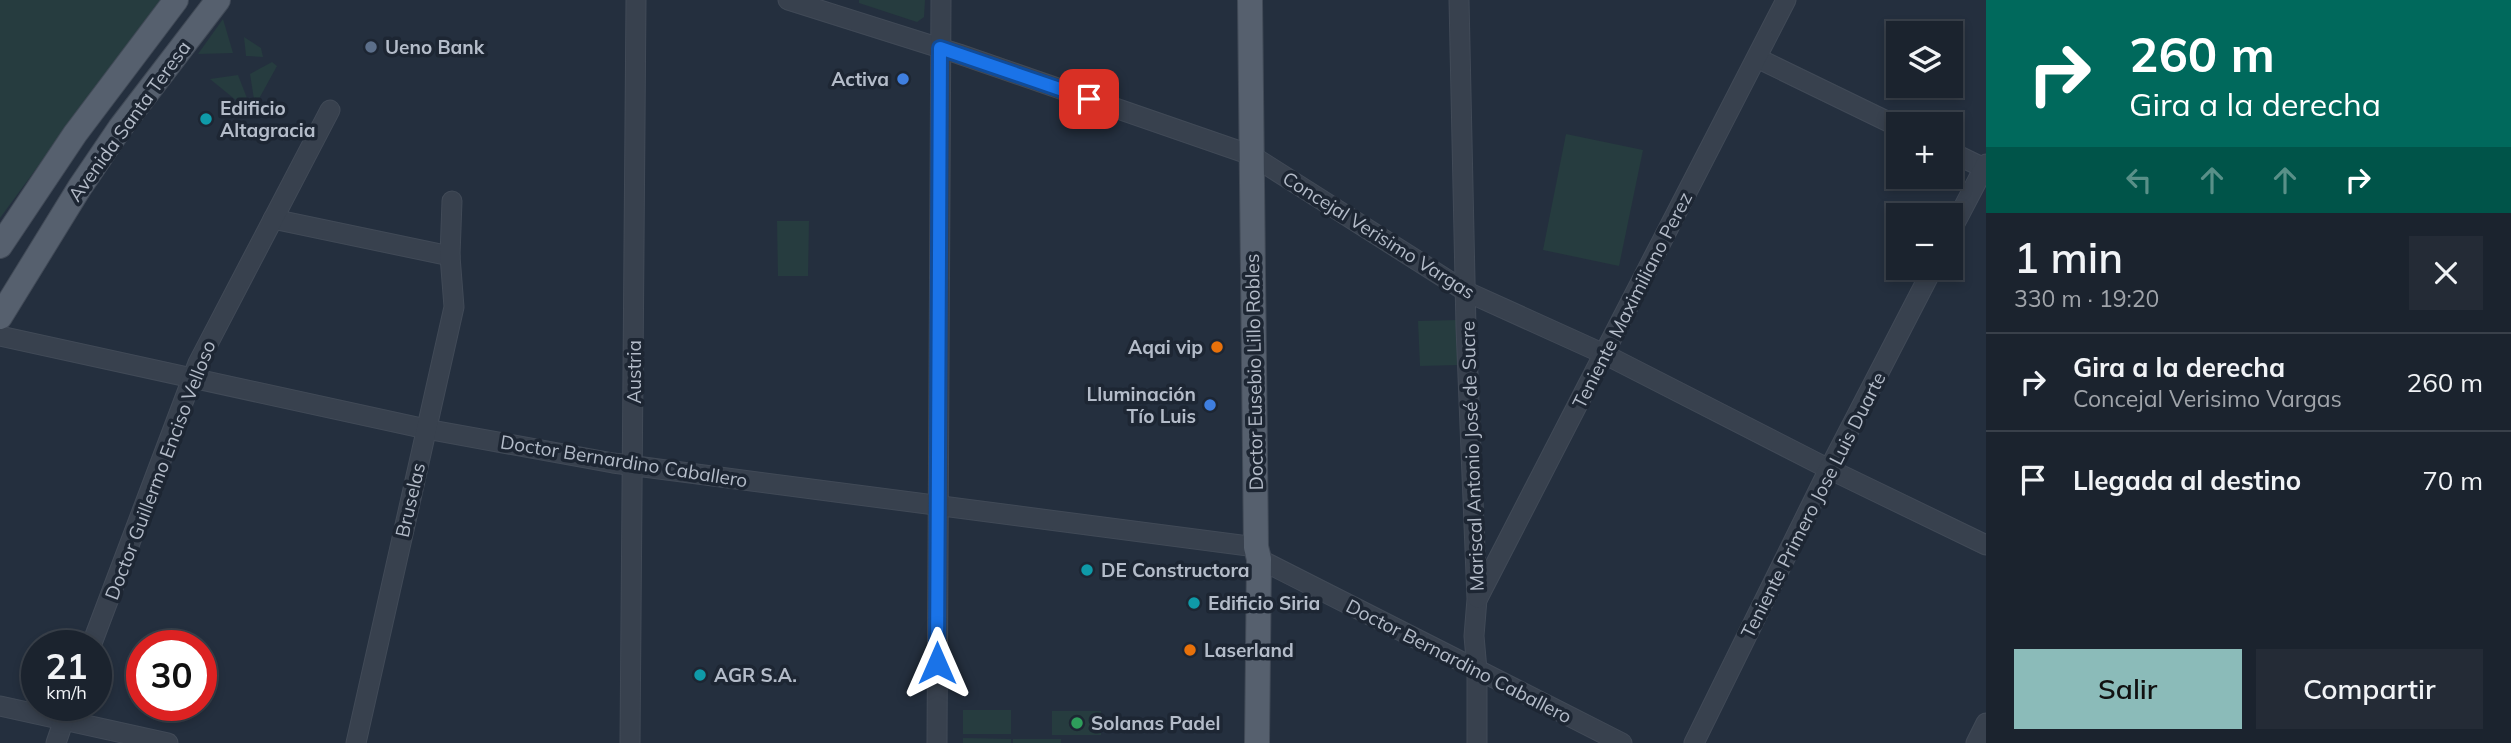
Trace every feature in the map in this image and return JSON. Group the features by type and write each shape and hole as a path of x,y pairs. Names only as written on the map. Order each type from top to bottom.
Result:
{"main road":[{"name":"Avenida Santa Teresa","path":"0,246 75,134 176,0"},
{"name":"Avenida Santa Teresa","path":"0,317 80,187 120,128 218,0"},
{"name":"Doctor Eusebio Lillo Robles","path":"1250,0 1257,743"}],"street":[{"name":"Austria","path":"630,743 636,0"},
{"name":"Concejal Verisimo Vargas","path":"788,0 940,48 1251,155 1465,291 1604,354 1829,469 1986,545"},
{"path":"937,743 941,0"},
{"name":"Mariscal Antonio José de Sucre","path":"1459,0 1465,291 1477,599 1474,636 1477,743"},
{"name":"Teniente Maximiliano Perez","path":"1477,599 1786,0"},
{"path":"1757,58 1886,121"},
{"name":"Doctor Guillermo Enciso Velloso","path":"97,630 192,379 330,110"},
{"path":"1963,157 1985,167 1963,208"},
{"name":"Bruselas","path":"356,743 454,307 450,256 452,201"},
{"path":"273,219 450,256"},
{"name":"Teniente Primero Jose Luis Duarte","path":"1694,743 1829,469 1927,280"},
{"name":"Doctor Bernardino Caballero","path":"0,336 426,429 633,466 937,506 1257,553 1477,670 1622,743"},
{"path":"0,706 21,708"},
{"path":"55,743 63,721"},
{"path":"93,721 168,743"},
{"path":"1976,743 1986,723"}],"green space":[{"path":"0,0 160,0 0,218"},
{"path":"859,0 925,0 924,17 917,22 859,3"},
{"path":"223,19 233,53 198,54"},
{"path":"244,37 261,48 263,57 246,56"},
{"path":"272,62 277,66 255,106 250,74"},
{"path":"238,75 252,111 253,114 210,79"},
{"path":"1566,134 1643,150 1619,266 1543,250"},
{"path":"777,221 809,221 808,276 778,276"},
{"path":"1458,320 1459,365 1420,366 1418,321"},
{"path":"963,710 1011,710 1011,734 963,734"},
{"name":"Solanas Padel","path":"1052,711 1101,711 1101,735 1052,735"},
{"path":"963,738 1011,739 1011,743 963,743"},
{"name":"Solanas Padel","path":"1013,739 1061,739 1061,743 1013,743"}],"place":[{"name":"Ueno Bank","path":"371,47"},
{"name":"Activa","path":"903,79"},
{"name":"Edificio Altagracia","path":"206,119"},
{"name":"Aqai vip","path":"1217,347"},
{"name":"Lluminación Tío Luis","path":"1210,405"},
{"name":"DE Constructora","path":"1087,570"},
{"name":"Edificio Siria","path":"1194,603"},
{"name":"Laserland","path":"1190,650"},
{"name":"AGR S.A.","path":"700,675"},
{"name":"Solanas Padel","path":"1077,723"}],"route":[{"path":"937,663 940,48 1089,99"}]}
